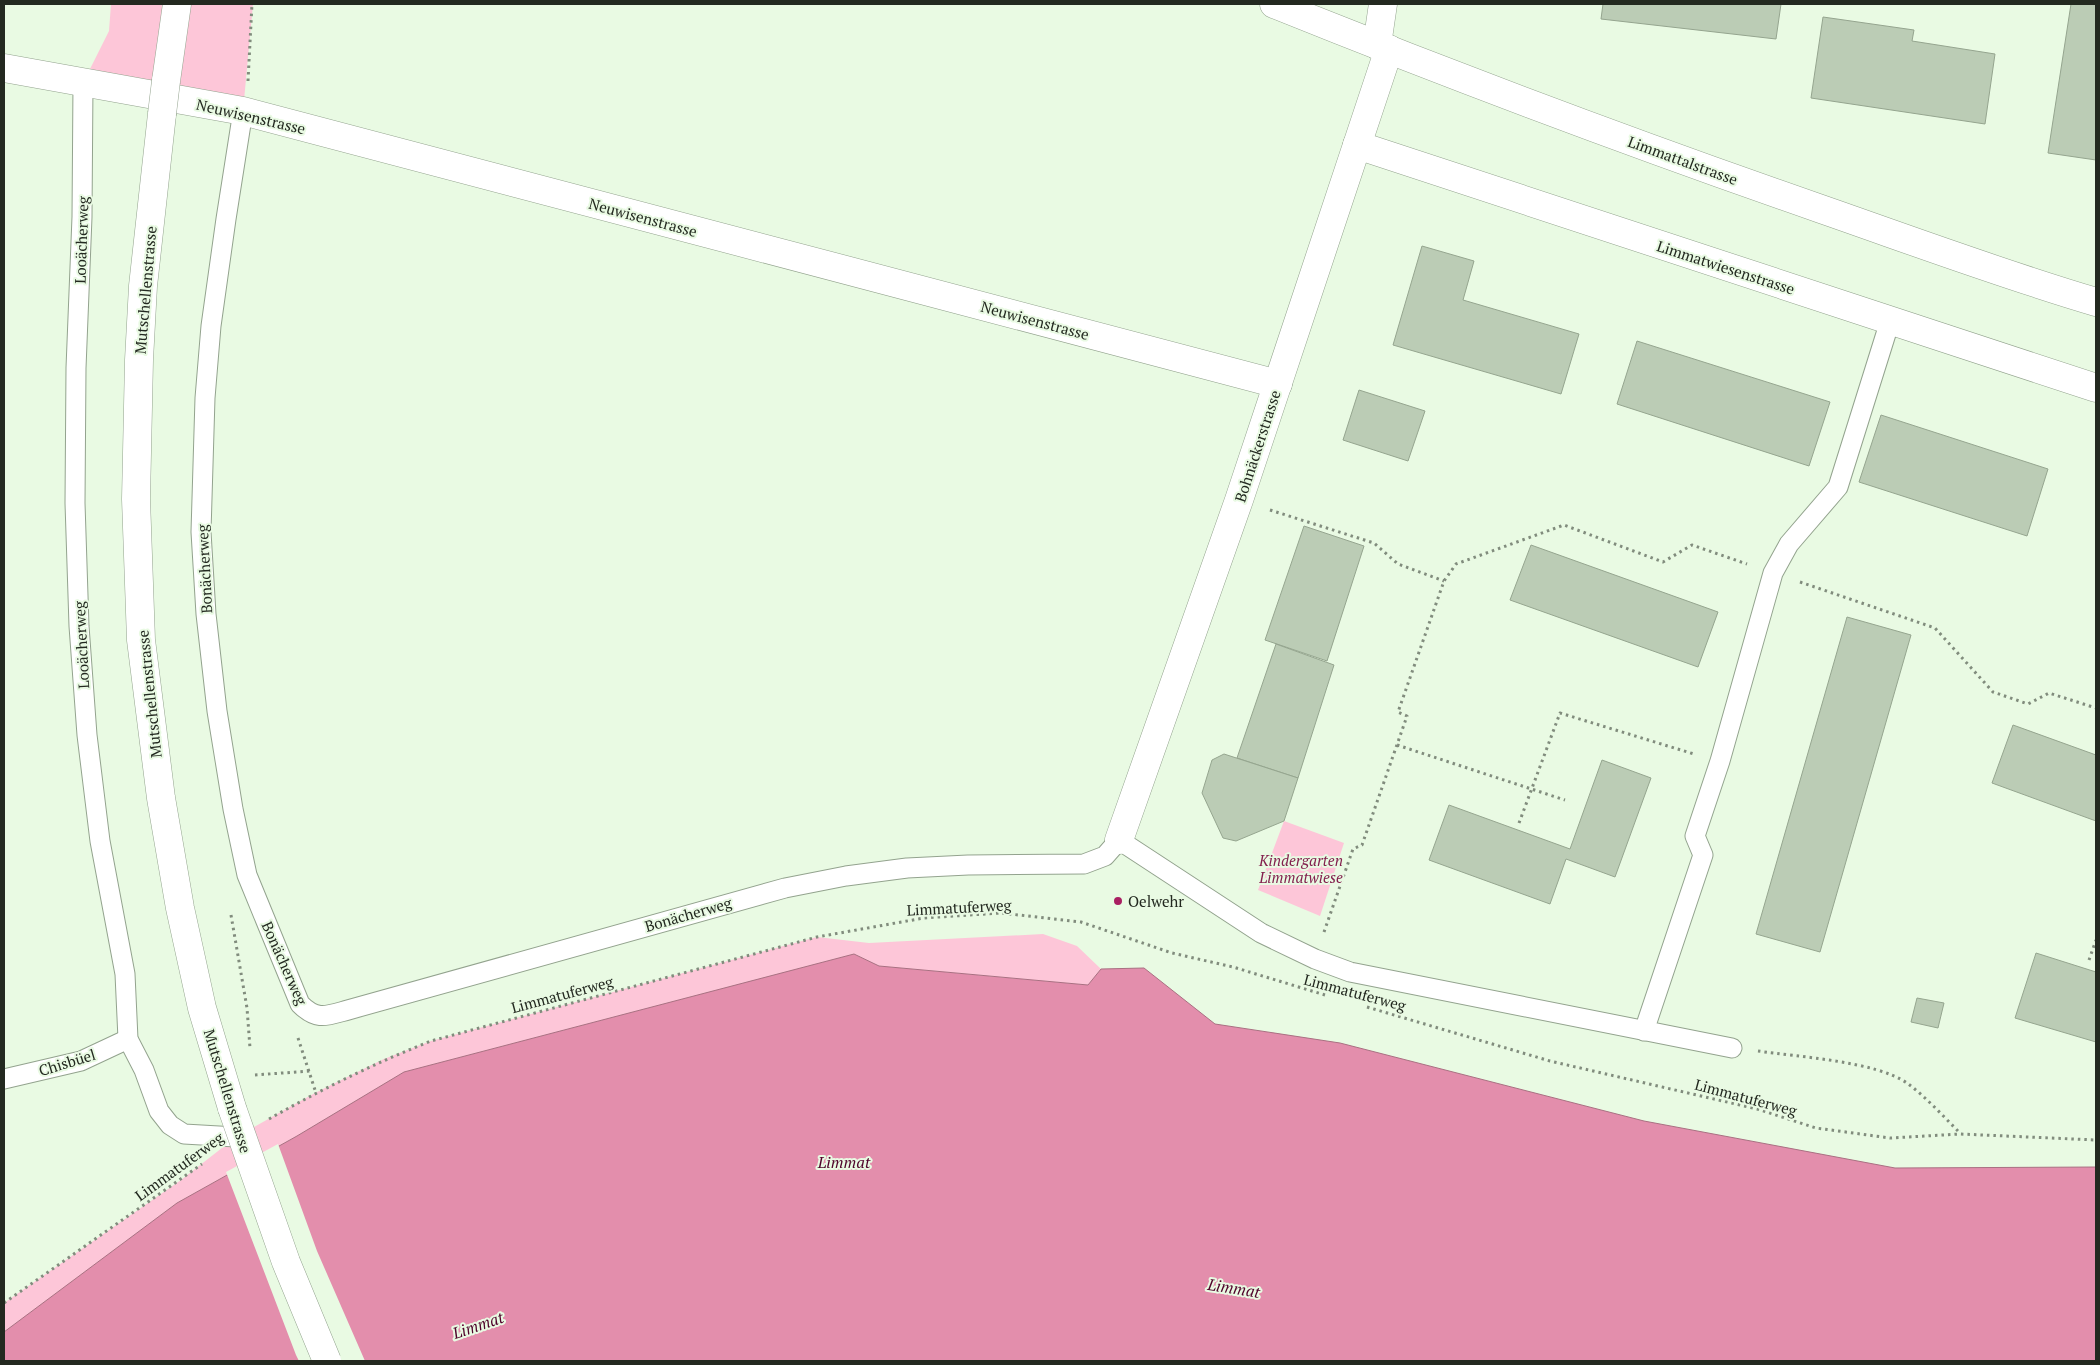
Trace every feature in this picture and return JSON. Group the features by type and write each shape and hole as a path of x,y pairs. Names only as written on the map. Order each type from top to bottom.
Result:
{"street":[{"name":"Mutschellenstrasse","path":"177,4 162,114 143,286 139,360 136,499 141,640 161,798 180,908 202,1008 232,1108 286,1262 327,1361"},
{"name":"Limmattalstrasse","path":"1274,4 1501,94 1684,161 1955,256 2096,302"},
{"name":"Bohnäckerstrasse","path":"1119,840 1239,500 1357,145 1383,47 1383,4"},
{"name":"Neuwisenstrasse","path":"4,68 243,111 1278,384"},
{"name":"Limmatwiesenstrasse","path":"1357,145 2096,388"}],"lane":[{"name":"Looächerweg","path":"83,83 82,217 76,378 75,503 79,626 87,735 100,841 124,974 128,1039 144,1070 160,1111 170,1125 184,1134 236,1137"},
{"name":"Bonächerweg","path":"243,111 211,326 205,398 202,532 206,614 217,711 233,809 247,876 300,1004 310,1014 321,1017 348,1010 726,903 794,887 846,876 907,868 968,865 1084,864 1105,856 1119,840"},
{"path":"1644,1031 1703,855 1695,836 1720,761 1773,573 1789,544 1838,488 1890,321"},
{"path":"1119,840 1261,934 1315,959 1350,972 1732,1048"},
{"name":"Chisbüel","path":"4,1079 81,1061 128,1039"}],"path":[{"path":"243,111 247,95 252,4"},
{"path":"1239,500 1374,543 1398,564 1444,580"},
{"path":"1315,959 1353,849 1362,845 1407,716 1398,712 1444,580 1456,564 1564,525 1663,562 1692,545 1935,628 1993,692 2028,704 2048,692 2096,708"},
{"path":"1519,823 1560,713 1720,761"},
{"path":"1397,745 1565,800"},
{"path":"247,876 234,884 228,898 247,1008 250,1056"},
{"name":"Limmatuferweg","path":"4,1303 181,1180 236,1137 316,1093 384,1059 431,1041 817,937 924,918 1001,914 1081,922 1172,953 1233,967 1332,997"},
{"path":"2089,960 2096,940"},
{"name":"Limmatuferweg","path":"1358,1004 1550,1060 1757,1109 1816,1128 1890,1138 1960,1134 2096,1140"},
{"path":"310,1014 297,1033 316,1093"},
{"path":"1732,1048 1875,1068 1906,1082 1960,1134"},
{"path":"252,1075 310,1072"}],"green space":[{"path":"111,4 253,4 243,111 83,83 109,31"},
{"name":"Kindergarten Limmatwiese","path":"1284,821 1344,843 1320,916 1258,890"},
{"path":"1043,934 1077,946 1101,969 1088,985 879,966 854,954 404,1072 297,1136 177,1203 4,1332 4,1303 181,1180 236,1137 315,1093 384,1059 431,1041 817,937 869,943"}],"water":[{"name":"Limmat","path":"854,954 879,966 1088,985 1101,969 1144,968 1215,1024 1340,1043 1644,1121 1895,1168 2096,1167 2096,1361 4,1361 4,1332 177,1203 297,1136 404,1072"}],"pier":[{"path":"278,1144 317,1251 365,1361 299,1361 296,1355 226,1172"}],"building":[{"path":"1603,4 1781,4 1776,39 1601,19"},
{"path":"2071,4 2096,4 2096,160 2048,153"},
{"path":"1823,17 1914,30 1912,41 1995,54 1985,124 1811,98"},
{"path":"1422,246 1474,261 1463,300 1579,334 1561,394 1393,345"},
{"path":"1637,341 1830,402 1809,466 1617,404"},
{"path":"1359,390 1425,411 1408,461 1343,440"},
{"path":"1881,415 2048,469 2027,536 1859,482"},
{"path":"1304,526 1364,546 1327,661 1265,640"},
{"path":"1531,545 1718,612 1698,667 1510,600"},
{"path":"1847,617 1911,635 1820,952 1756,934"},
{"path":"1276,644 1334,665 1298,778 1237,758"},
{"path":"2013,725 2096,755 2096,821 1992,783"},
{"path":"1224,754 1298,778 1284,821 1236,841 1223,838 1202,793 1212,760"},
{"path":"1602,760 1651,778 1615,877 1566,859 1550,904 1429,860 1449,805 1570,849"},
{"path":"2036,953 2096,972 2096,1042 2015,1018"},
{"path":"1917,998 1944,1003 1938,1028 1911,1022"}],"place":[{"name":"Oelwehr","path":"1118,901"}]}
